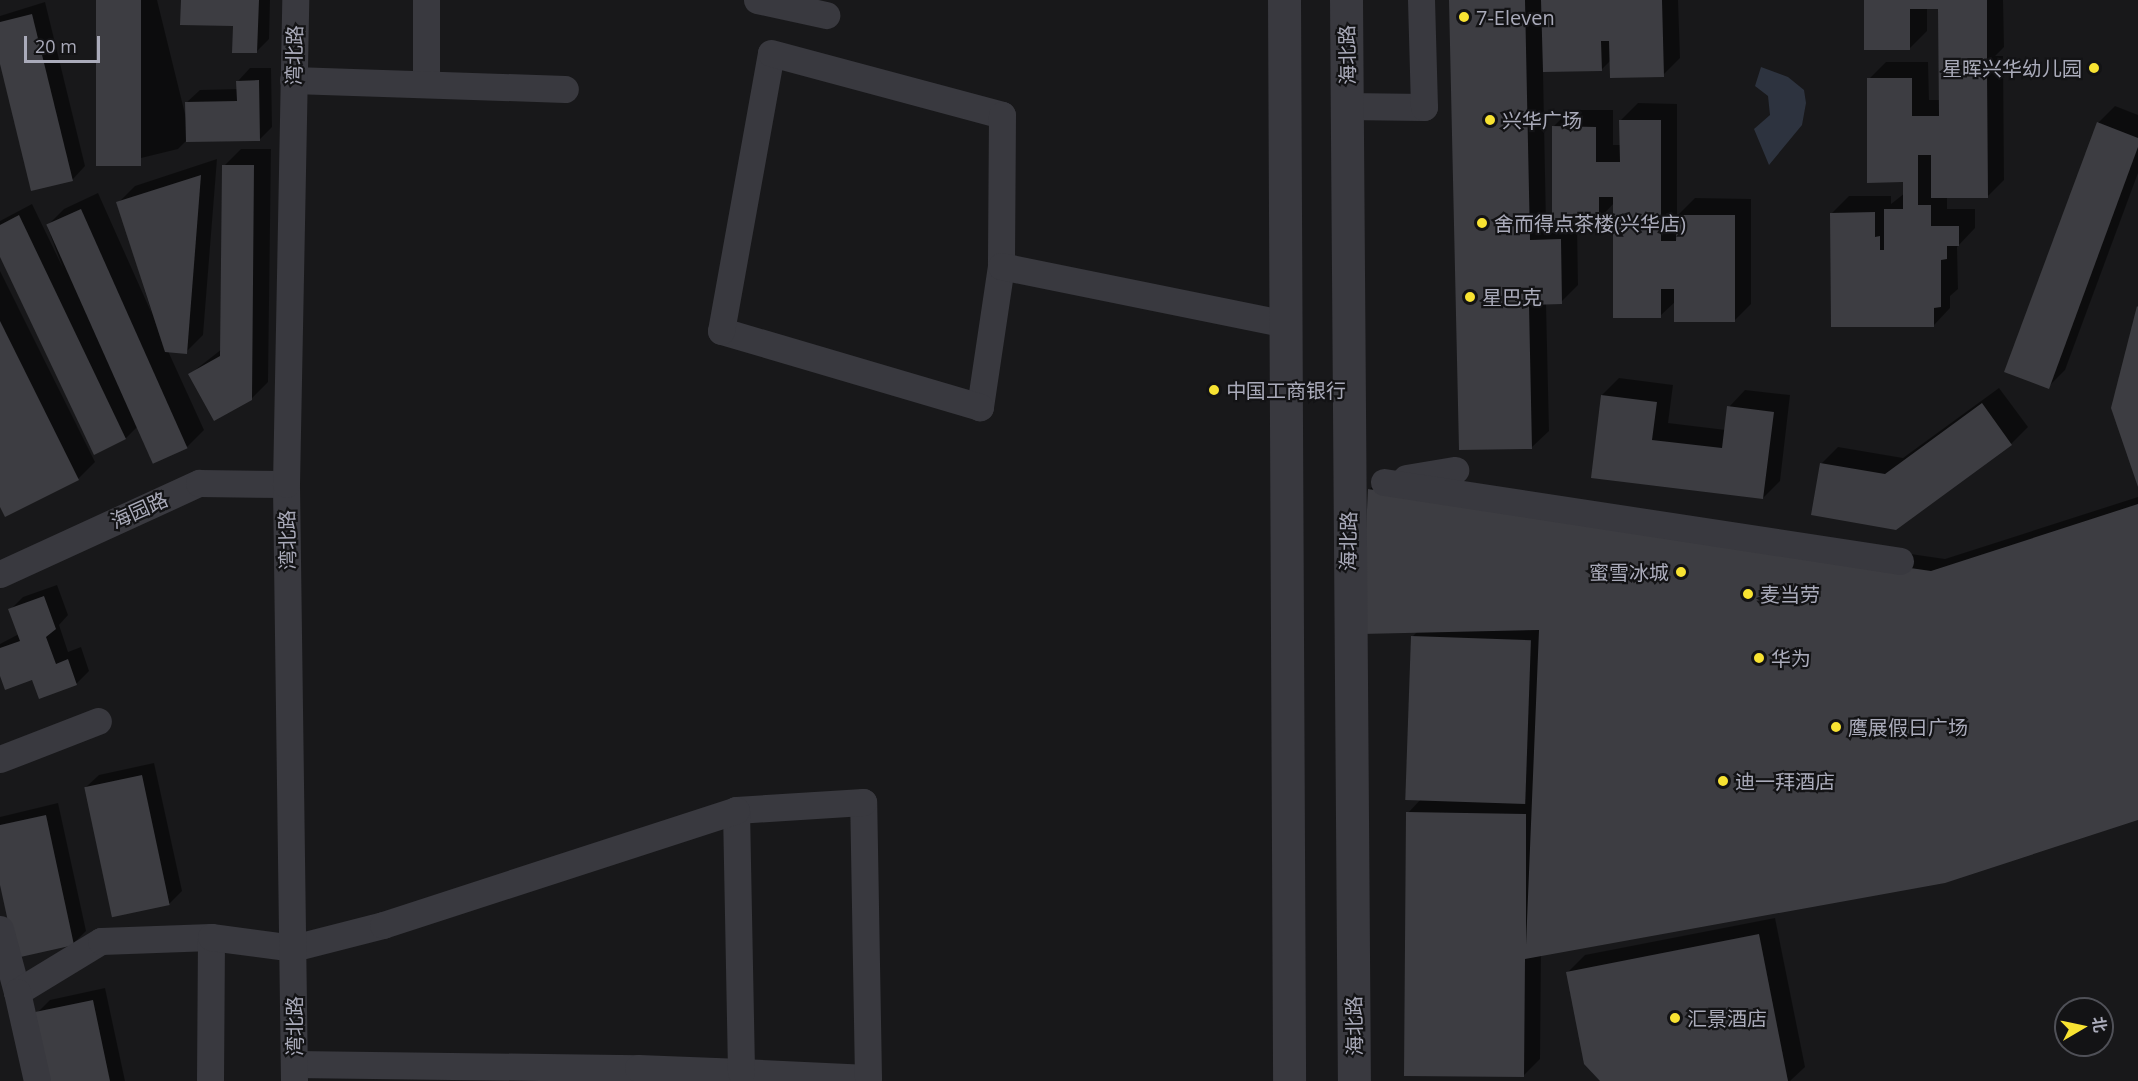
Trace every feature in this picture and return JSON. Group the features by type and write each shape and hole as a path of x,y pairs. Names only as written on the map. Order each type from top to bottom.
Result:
{"street":[{"name":"湾北路","path":"294,1072 286,484 295,0"},
{"path":"426,0 426,84"},
{"path":"757,0 826,15"},
{"path":"1284,0 1289,1081"},
{"name":"海北路","path":"1346,0 1354,1081"},
{"path":"1347,106 1424,107 1421,0"},
{"path":"771,53 1002,115 1001,266 980,407 721,331 771,53"},
{"path":"293,80 565,89"},
{"path":"1001,266 1285,324"},
{"path":"1384,482 1455,470"},
{"path":"1348,478 1900,561"},
{"name":"海园路","path":"0,574 199,483 286,484"},
{"path":"0,759 98,721"},
{"path":"17,992 101,941 211,937 294,948 383,925 736,810 863,802 868,1077 741,1072 294,1072"},
{"path":"736,810 741,1072"},
{"path":"0,929 37,1081"},
{"path":"210,1081 211,937"}],"water":[{"path":"1761,67 1788,77 1804,90 1806,103 1802,125 1769,165 1754,129 1770,115 1768,96 1755,86"}],"building":[{"path":"96,0 141,0 141,166 96,166"},
{"path":"181,0 259,0 257,53 232,53 233,26 180,25"},
{"name":"兴华广场","path":"1449,0 1525,0 1530,240 1561,239 1562,304 1529,305 1532,449 1459,450"},
{"path":"1541,0 1662,0 1664,77 1610,78 1609,41 1601,41 1602,71 1543,72"},
{"path":"1864,0 1987,0 1987,65 1959,65 1959,72 1987,72 1988,198 1931,198 1931,155 1918,155 1918,205 1931,205 1931,226 1959,226 1959,246 1947,246 1947,259 1941,260 1941,307 1934,308 1934,327 1831,327 1830,213 1875,212 1875,237 1880,236 1880,250 1884,250 1884,209 1903,209 1903,182 1867,183 1867,78 1912,78 1912,116 1939,116 1938,9 1910,9 1910,50 1864,50"},
{"path":"32,14 73,181 31,191 0,64 0,22"},
{"path":"259,80 260,141 186,142 185,102 237,101 236,81"},
{"path":"1619,120 1661,120 1661,241 1676,241 1677,215 1735,215 1735,322 1674,322 1674,289 1661,289 1661,318 1613,318 1613,197 1599,197 1599,220 1552,220 1552,126 1596,127 1596,162 1620,162"},
{"path":"2097,122 2138,138 2138,147 2049,389 2004,372"},
{"path":"222,165 254,165 252,400 214,421 188,374 220,356"},
{"path":"201,175 187,354 165,352 116,202"},
{"path":"81,209 188,448 153,464 46,224"},
{"path":"19,215 126,439 94,455 0,257 0,225"},
{"path":"2138,307 2138,487 2111,408"},
{"path":"0,321 79,480 5,517 0,507"},
{"path":"1601,395 1657,402 1652,440 1722,448 1727,406 1774,412 1763,499 1591,478"},
{"path":"1982,403 2012,445 1896,530 1811,515 1820,463 1885,474"},
{"name":"鹰展假日广场","path":"1368,489 1931,571 2138,504 2138,820 1945,883 1525,959 1524,1077 1404,1076 1406,812 1526,814 1526,945 1539,630 1361,634"},
{"path":"44,596 56,629 46,637 56,664 68,659 77,685 39,699 32,680 5,690 0,676 0,648 20,641 8,609"},
{"path":"1411,636 1531,640 1525,804 1405,800"},
{"path":"142,775 170,905 112,917 84,787"},
{"path":"46,815 74,945 16,958 0,885 0,825"},
{"name":"汇景酒店","path":"1759,934 1788,1081 1600,1081 1584,1064 1566,972"},
{"path":"93,1000 110,1081 50,1081 35,1012"}],"place":[{"name":"7-Eleven","path":"1464,17"},
{"name":"星晖兴华幼儿园","path":"2094,68"},
{"name":"兴华广场","path":"1490,120"},
{"name":"舍而得点茶楼(兴华店)","path":"1482,223"},
{"name":"星巴克","path":"1470,297"},
{"name":"中国工商银行","path":"1214,390"},
{"name":"蜜雪冰城","path":"1681,572"},
{"name":"麦当劳","path":"1748,594"},
{"name":"华为","path":"1759,658"},
{"name":"鹰展假日广场","path":"1836,727"},
{"name":"迪一拜酒店","path":"1723,781"},
{"name":"汇景酒店","path":"1675,1018"}]}
